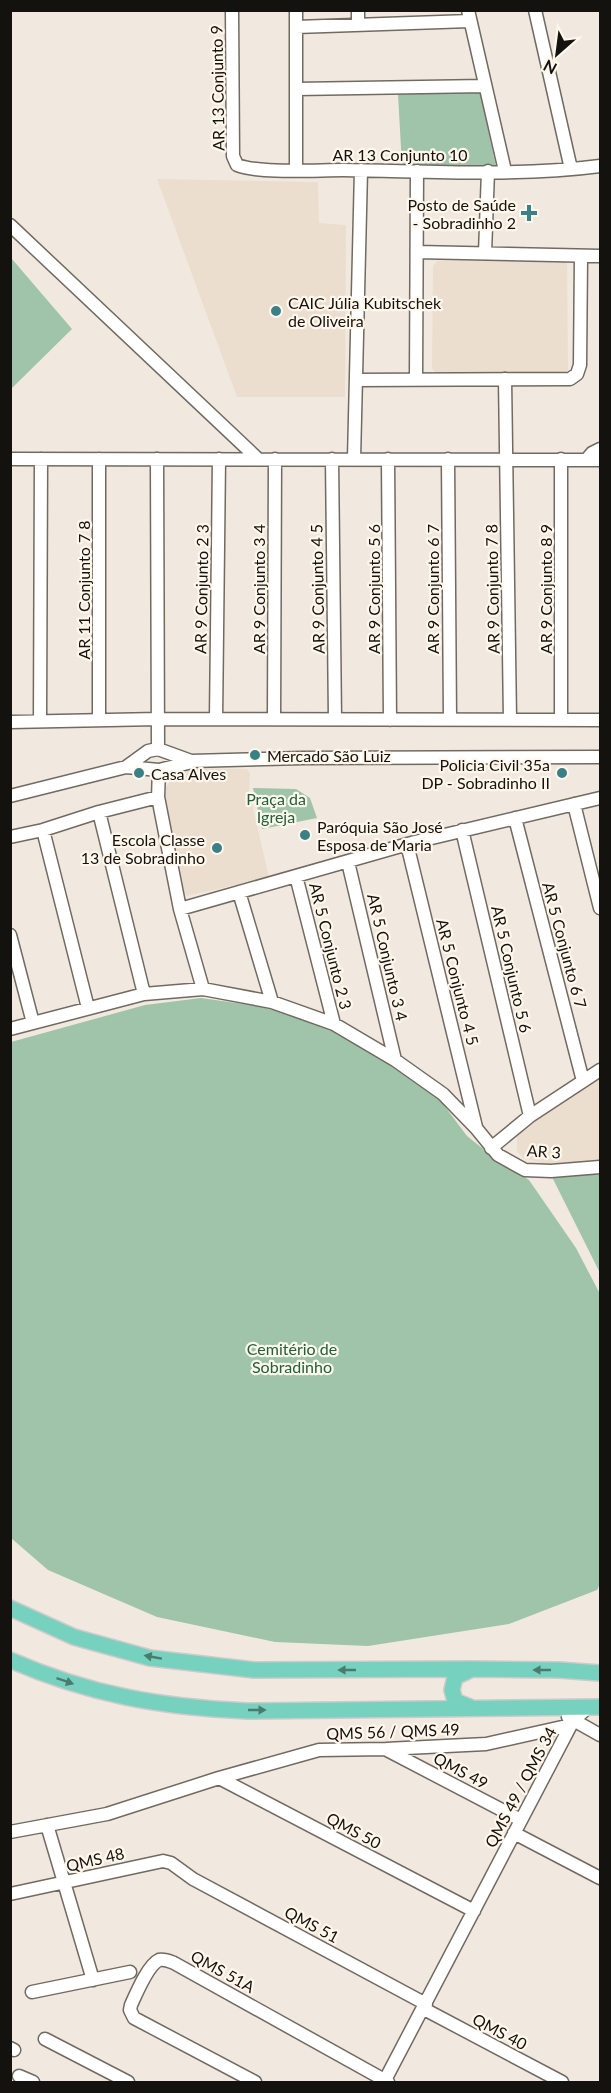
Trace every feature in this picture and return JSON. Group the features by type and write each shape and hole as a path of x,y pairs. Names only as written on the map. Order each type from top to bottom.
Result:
{"main road":[{"path":"10,1608 74,1637 150,1658 254,1670 472,1669 600,1672"},
{"path":"10,1660 87,1689 148,1702 197,1708 247,1711 594,1707"},
{"path":"472,1669 455,1677 452,1689 454,1701 473,1708"}],"street":[{"name":"AR 13 Conjunto 9","path":"232,10 233,156 237,165"},
{"path":"296,10 296,170"},
{"path":"358,10 358,25"},
{"path":"535,10 571,169"},
{"path":"296,27 358,25 469,16 505,171"},
{"path":"296,89 485,86"},
{"name":"AR 13 Conjunto 10","path":"237,165 246,168 296,170 417,171 505,171 600,166"},
{"path":"354,459 361,170"},
{"path":"416,380 417,171"},
{"path":"485,253 488,171"},
{"path":"10,225 258,459"},
{"path":"417,252 600,256"},
{"path":"356,380 570,379 577,374 580,365 581,257"},
{"name":"AR 9 Conjunto 7 8","path":"505,379 510,720"},
{"path":"586,459 600,448"},
{"path":"10,459 600,460"},
{"path":"40,721 41,459"},
{"name":"AR 11 Conjunto 7 8","path":"99,459 99,720"},
{"path":"157,459 158,750 148,761 160,769"},
{"name":"AR 9 Conjunto 2 3","path":"216,719 219,459"},
{"name":"AR 9 Conjunto 3 4","path":"274,719 275,459"},
{"name":"AR 9 Conjunto 4 5","path":"332,459 335,720"},
{"name":"AR 9 Conjunto 5 6","path":"388,459 390,720"},
{"name":"AR 9 Conjunto 6 7","path":"447,459 450,720"},
{"name":"AR 9 Conjunto 8 9","path":"561,459 561,720"},
{"path":"10,722 158,719 600,720"},
{"path":"158,750 171,761 160,769"},
{"path":"10,796 126,767 158,750 191,761 303,758 600,757"},
{"path":"126,767 160,769 191,761"},
{"path":"160,769 158,798 180,909 203,989"},
{"path":"10,837 158,798"},
{"path":"180,909 407,844 600,798"},
{"path":"574,804 600,908"},
{"path":"99,812 144,994"},
{"name":"AR 5 Conjunto 6 7","path":"515,818 583,1081"},
{"path":"43,830 88,1008"},
{"name":"AR 5 Conjunto 5 6","path":"462,831 530,1116"},
{"name":"AR 5 Conjunto 4 5","path":"407,844 476,1128"},
{"name":"AR 5 Conjunto 3 4","path":"348,862 395,1060"},
{"name":"AR 5 Conjunto 2 3","path":"296,876 334,1024"},
{"path":"238,892 272,1002"},
{"path":"10,935 33,1023"},
{"name":"AR 3","path":"10,1029 144,994 203,989 272,1002 334,1024 395,1060 442,1094 476,1128 498,1155 525,1170 551,1171 600,1167"},
{"path":"491,1148 530,1116 600,1070"},
{"path":"572,1723 594,1707"},
{"path":"557,1708 572,1723 600,1735"},
{"name":"QMS 56 / QMS 49","path":"10,1832 107,1814 219,1778 319,1750 486,1744 572,1723"},
{"name":"QMS 49 / QMS 34","path":"386,2082 572,1723"},
{"name":"QMS 49","path":"386,1749 521,1820"},
{"name":"QMS 50","path":"219,1778 474,1911"},
{"path":"47,1825 93,1980"},
{"path":"514,1833 600,1878"},
{"name":"QMS 48","path":"10,1894 163,1861 171,1863 183,1873"},
{"name":"QMS 51","path":"183,1873 425,2007"},
{"name":"QMS 51A","path":"255,2082 134,2018 130,2005 152,1965 159,1960 174,1963 386,2082"},
{"path":"32,1992 130,1972"},
{"name":"QMS 40","path":"425,2007 562,2082"},
{"path":"45,2039 128,2082"},
{"path":"20,2076 33,2082"}],"shaded area":[{"name":"CAIC Júlia Kubitschek de Oliveira","path":"157,179 318,182 319,223 346,225 345,397 237,397"},
{"path":"563,260 567,264 568,370 565,373 435,372 432,369 433,266 437,261"},
{"name":"Escola Classe 13 de Sobradinho","path":"190,768 247,769 250,773 249,791 269,877 187,896 182,893 165,812 165,794 166,787 175,774"},
{"path":"600,1079 600,1160 545,1164 523,1158 517,1151 517,1133"}],"green space":[{"path":"480,92 496,167 402,166 398,94"},
{"path":"12,259 72,329 11,389 10,260"},
{"name":"Praça da Igreja","path":"253,788 296,789 310,798 317,818 262,829"},
{"name":"Cemitério de Sobradinho","path":"201,998 265,1007 331,1029 386,1060 440,1100 467,1136 492,1156 529,1180 576,1248 600,1294 600,1584 597,1590 509,1624 368,1646 275,1642 157,1617 48,1570 11,1538 11,1042 145,1005"},
{"path":"600,1174 600,1273 552,1177"}],"place":[{"name":"Posto de Saúde - Sobradinho 2","path":"529,213"},
{"name":"CAIC Júlia Kubitschek de Oliveira","path":"276,311"},
{"name":"Mercado São Luiz","path":"255,755"},
{"name":"Casa Alves","path":"139,773"},
{"name":"Policia Civil 35a DP - Sobradinho II","path":"562,773"},
{"name":"Paróquia São José Esposa de Maria","path":"305,835"},
{"name":"Escola Classe 13 de Sobradinho","path":"217,848"}]}
